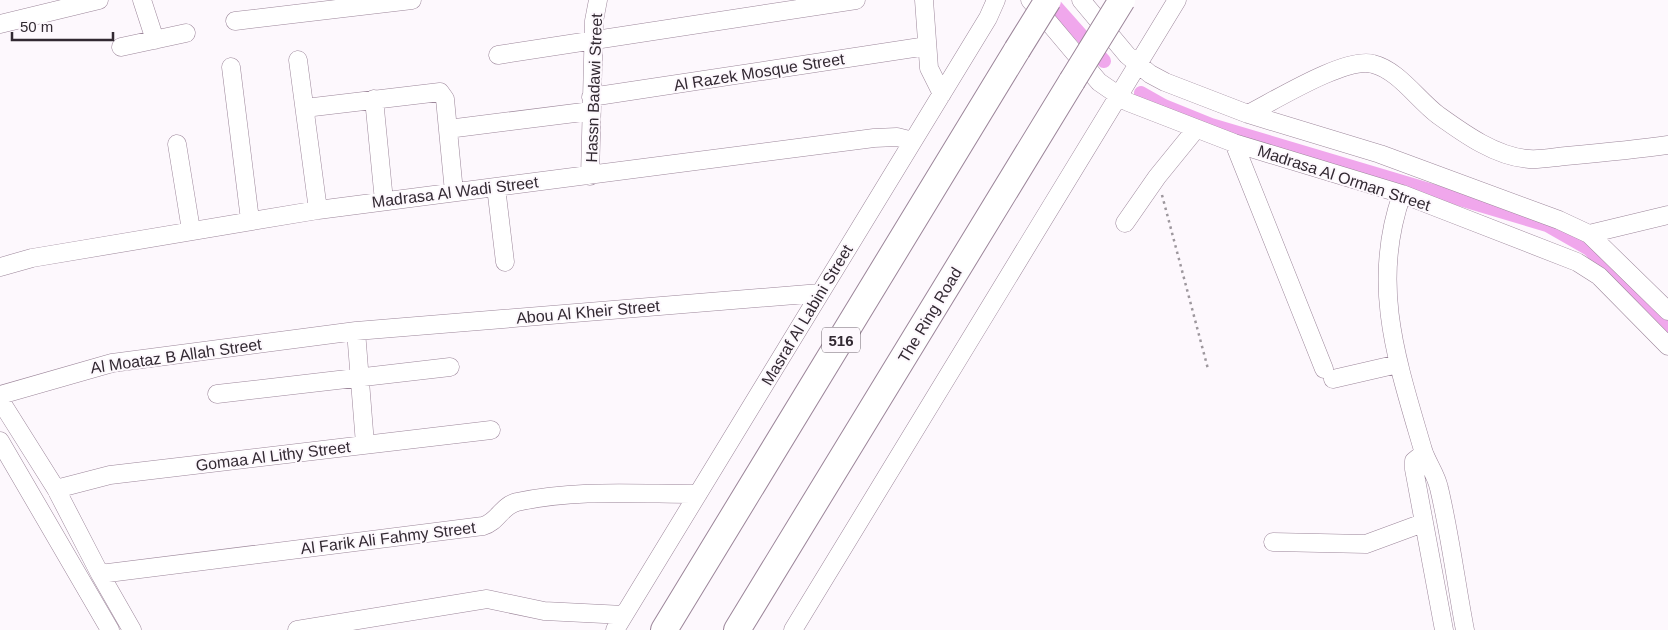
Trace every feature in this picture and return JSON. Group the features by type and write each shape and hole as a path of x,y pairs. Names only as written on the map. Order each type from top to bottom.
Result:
{"highway":[{"name":"516","path":"664,630 1048,0"},
{"name":"The Ring Road","path":"738,630 1122,0"}],"street":[{"path":"0,24 65,5 99,0"},
{"path":"142,0 155,40"},
{"path":"235,21 412,0"},
{"name":"Hassn Badawi Street","path":"590,176 591,104 598,0"},
{"path":"498,55 594,42 856,0"},
{"path":"924,0 929,68 942,94"},
{"name":"Masraf Al Labini Street","path":"620,623 988,18 996,0"},
{"name":"Madrasa Al Orman Street","path":"1030,0 1099,82 1118,96 1234,143 1402,194 1577,262 1599,276 1668,346"},
{"name":"Madrasa Al Orman Street","path":"1081,0 1137,64 1150,74 1180,88 1248,114 1380,154 1527,207 1589,234 1668,311"},
{"path":"799,628 1177,0"},
{"path":"120,47 186,33"},
{"name":"Al Razek Mosque Street","path":"448,129 927,46"},
{"path":"298,60 318,210"},
{"path":"1248,114 1338,68 1356,63 1372,63 1389,72 1429,108 1462,133 1499,151 1528,159 1626,151 1668,145"},
{"path":"231,67 250,220"},
{"path":"305,108 440,92 445,99 454,192"},
{"path":"374,99 384,201"},
{"path":"1125,223 1157,177 1196,129"},
{"name":"Madrasa Al Wadi Street","path":"0,267 32,258 318,210 874,138 897,137 913,141"},
{"path":"1234,143 1329,374 1398,364"},
{"path":"177,144 190,230"},
{"path":"496,187 505,262"},
{"path":"1402,194 1390,234 1386,275 1390,316 1398,364 1424,453 1439,488 1465,630"},
{"path":"1589,234 1668,215"},
{"name":"Abou Al Kheir Street","path":"356,331 820,293"},
{"path":"356,331 365,444"},
{"name":"Al Moataz B Allah Street","path":"0,395 112,363 356,331"},
{"path":"217,394 450,367"},
{"path":"3,410 56,489 100,574 132,630"},
{"name":"Gomaa Al Lithy Street","path":"56,489 110,475 491,430"},
{"path":"0,441 110,630"},
{"path":"1424,453 1417,457 1414,465 1423,523 1444,630"},
{"name":"Al Farik Ali Fahmy Street","path":"100,574 483,526 490,524 502,509 516,502 579,494 698,494"},
{"path":"1273,542 1366,544 1423,523"},
{"path":"298,630 487,599 544,611 620,623"}],"path":[{"path":"1157,177 1208,369"}],"waterway":[{"path":"1050,0 1104,61"},
{"path":"1141,93 1164,106 1211,125 1547,225 1589,249 1668,328"}]}
